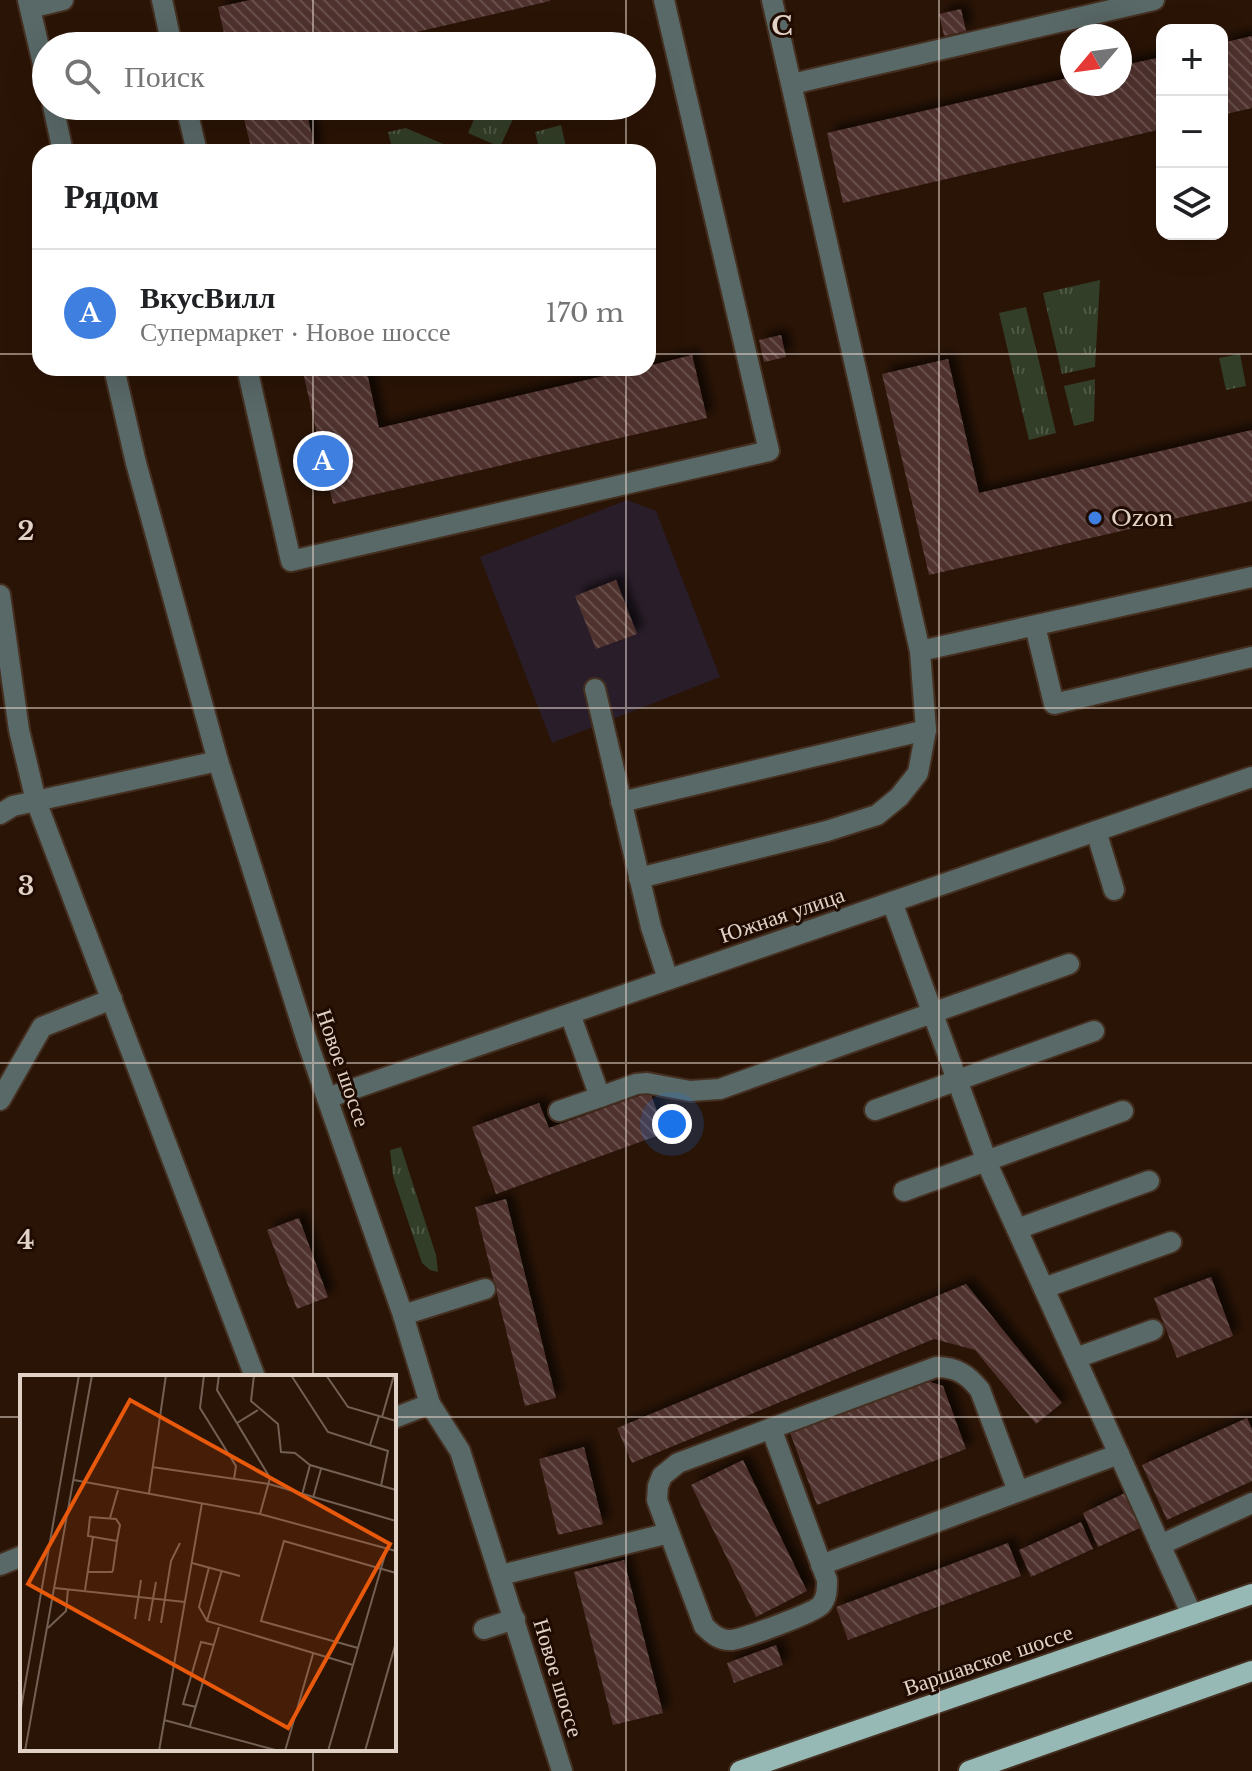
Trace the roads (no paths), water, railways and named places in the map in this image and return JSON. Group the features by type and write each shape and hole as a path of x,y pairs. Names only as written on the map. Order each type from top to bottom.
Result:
{"main road":[{"name":"Варшавское шоссе","path":"740,1771 1252,1594"},
{"path":"969,1771 1252,1671"}],"street":[{"path":"36,32 29,4 63,0"},
{"path":"162,0 169,32"},
{"path":"249,376 291,561 769,451 664,0"},
{"path":"639,878 827,831 877,815 899,797 918,773 926,730 920,651 772,0"},
{"path":"792,84 1154,0"},
{"path":"56,120 61,144"},
{"path":"189,120 195,144"},
{"name":"Новое шоссе","path":"116,376 136,463 218,761 430,1404 460,1451 562,1771"},
{"path":"920,651 1252,577"},
{"path":"0,599 19,730 36,801 254,1375"},
{"path":"1035,626 1054,704 1252,657"},
{"path":"595,689 651,927 668,979"},
{"path":"621,802 926,730"},
{"path":"0,814 13,806 218,761"},
{"name":"Южная улица","path":"327,1098 1252,777"},
{"path":"1096,831 1114,890"},
{"path":"892,902 987,1161 1192,1615"},
{"path":"559,1111 636,1084 647,1083 690,1091 720,1089 1069,964"},
{"path":"0,1100 42,1027 112,999"},
{"path":"570,1014 600,1097"},
{"path":"875,1110 1094,1031"},
{"path":"904,1191 1123,1111"},
{"path":"1017,1229 1149,1181"},
{"path":"1044,1288 1171,1242"},
{"path":"403,1315 485,1289"},
{"path":"1076,1358 1153,1330"},
{"path":"771,1428 827,1580 827,1595 821,1605 811,1612 745,1636 721,1639 704,1626 657,1500 658,1486 668,1469 771,1428 936,1367 948,1367 971,1378 980,1390 1018,1491"},
{"path":"396,1417 430,1404"},
{"path":"821,1565 1119,1454"},
{"path":"1160,1545 1252,1503"},
{"path":"501,1575 669,1533"},
{"path":"0,1565 20,1557"},
{"path":"484,1629 515,1619"}],"place":[{"name":"ВкусВилл","path":"323,461"},
{"name":"Ozon","path":"1095,518"}]}
